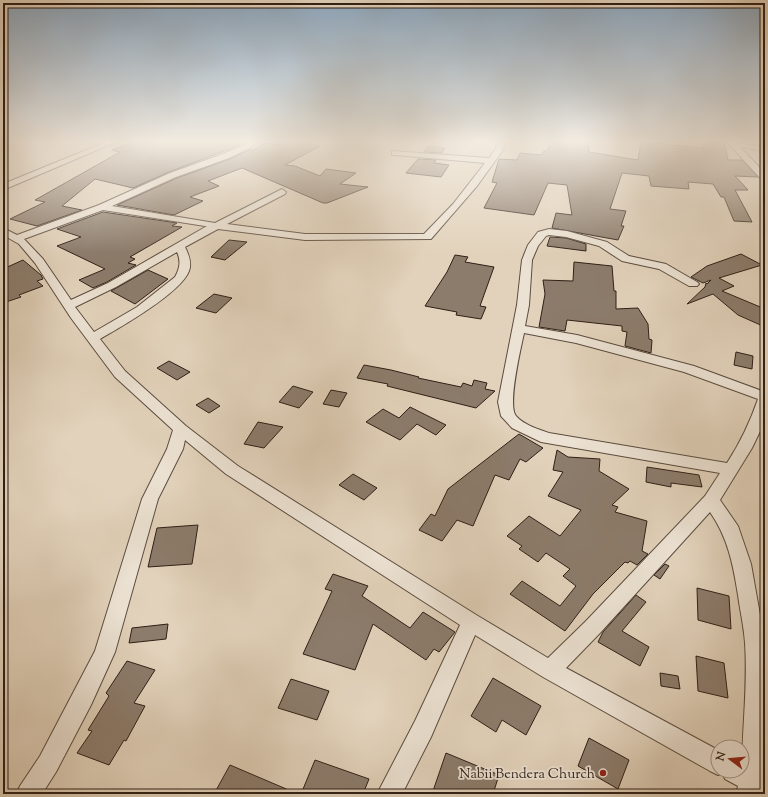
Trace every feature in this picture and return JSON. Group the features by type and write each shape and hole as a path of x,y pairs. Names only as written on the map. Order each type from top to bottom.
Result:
{"street":[{"path":"3,187 22,179"},
{"path":"10,234 102,207 164,179"},
{"path":"102,207 217,226 305,237 427,237 450,213 477,179"},
{"path":"69,305 112,285 217,226 282,192"},
{"path":"694,284 662,266 626,259 603,244 567,234 549,232 542,234 533,245 527,260 523,305 505,402 508,416 516,425 546,438 731,469"},
{"path":"10,234 23,242 39,261 69,305 120,374 181,429 232,470 471,622 550,670 710,759"},
{"path":"93,338 141,310 179,279 184,273 186,266 186,258 180,247"},
{"path":"518,328 577,339 689,369 765,397"},
{"path":"550,670 593,627 711,500 744,448 764,409"},
{"path":"28,794 48,764 83,698 105,652 150,499 175,449 181,429"},
{"path":"711,500 729,526 742,564 755,643 755,700 749,783"},
{"path":"389,794 423,729 471,622"}],"building":[{"path":"72,179 95,179 62,206 82,210 37,226 10,219 45,202 35,200"},
{"path":"96,179 153,179 133,188"},
{"path":"174,179 213,179 208,181 219,186 190,197 203,201 174,215 117,205"},
{"path":"268,179 347,179 340,184 368,187 327,203 323,203"},
{"path":"493,179 620,179 610,209 626,211 621,226 624,226 618,240 552,228 556,213 572,215 567,185 548,183 534,215 484,208 497,183 492,182"},
{"path":"650,179 738,179 748,190 735,190 752,222 734,221 724,197 721,197 713,184 688,182 689,189 651,186"},
{"path":"103,212 177,223 172,226 182,227 130,257 135,259 128,263 136,265 107,282 93,288 79,280 105,269 57,246 81,237 57,229"},
{"path":"550,237 566,238 586,244 586,251 547,246"},
{"path":"229,240 247,242 225,260 211,257"},
{"path":"741,254 762,265 719,278 734,286 722,291 765,309 765,327 738,315 713,294 687,304 705,287 706,283 707,284 711,280 703,283 691,277 707,266"},
{"path":"455,255 468,257 465,262 494,267 480,306 486,307 481,319 456,315 457,312 425,306 447,272"},
{"path":"23,260 41,275 43,279 37,281 43,286 19,295 21,297 3,303 3,269"},
{"path":"574,262 612,266 614,291 616,291 616,309 638,308 648,324 649,339 652,340 651,353 625,346 627,332 622,331 622,326 567,320 565,331 539,327 545,294 543,280 573,281"},
{"path":"148,270 168,279 135,304 111,291"},
{"path":"214,294 232,298 216,313 196,308"},
{"path":"736,352 753,356 752,369 734,365"},
{"path":"169,361 190,372 177,380 157,368"},
{"path":"364,365 461,387 463,383 472,386 474,380 487,383 485,389 495,391 476,408 387,386 388,384 357,378"},
{"path":"293,386 313,392 299,408 279,402"},
{"path":"331,390 347,393 339,407 323,404"},
{"path":"208,398 220,406 209,413 196,405"},
{"path":"410,407 446,425 436,435 417,424 400,440 366,422 383,409 399,418"},
{"path":"258,422 283,427 264,448 244,444"},
{"path":"519,434 543,448 526,462 520,459 509,480 495,475 473,526 457,520 442,541 419,530 431,514 435,516 448,489"},
{"path":"557,450 568,457 600,459 599,471 629,489 612,505 618,507 615,512 647,521 642,551 648,554 637,565 630,561 628,563 625,562 593,594 565,631 510,594 522,581 560,606 576,586 563,576 570,569 546,553 538,562 519,549 522,546 507,536 529,516 560,536 581,510 548,496 563,472 553,470"},
{"path":"647,467 699,475 702,487 671,483 671,487 646,482"},
{"path":"353,474 377,488 364,500 339,485"},
{"path":"198,525 192,564 148,567 157,528"},
{"path":"665,564 669,566 660,579 654,575"},
{"path":"333,574 368,586 362,596 410,628 423,612 455,632 439,652 434,649 426,660 373,624 355,670 303,654 332,591 325,589"},
{"path":"697,588 729,596 731,629 698,620"},
{"path":"636,595 646,602 622,631 649,647 640,666 598,642 603,632"},
{"path":"168,624 166,639 129,643 132,628"},
{"path":"696,656 724,663 728,698 698,691"},
{"path":"127,661 155,670 134,703 145,706 126,741 124,740 109,765 77,753 92,731 88,730 109,696 106,693"},
{"path":"660,673 678,676 680,689 661,686"},
{"path":"493,678 541,706 526,735 502,720 496,732 471,716"},
{"path":"291,679 329,691 317,720 278,708"},
{"path":"589,738 629,760 618,789 578,766"},
{"path":"446,753 499,775 493,794 432,794"},
{"path":"315,760 369,779 363,794 301,794"},
{"path":"230,765 298,794 214,794"}],"place":[{"name":"Nabii Bendera Church","path":"603,773"}]}
